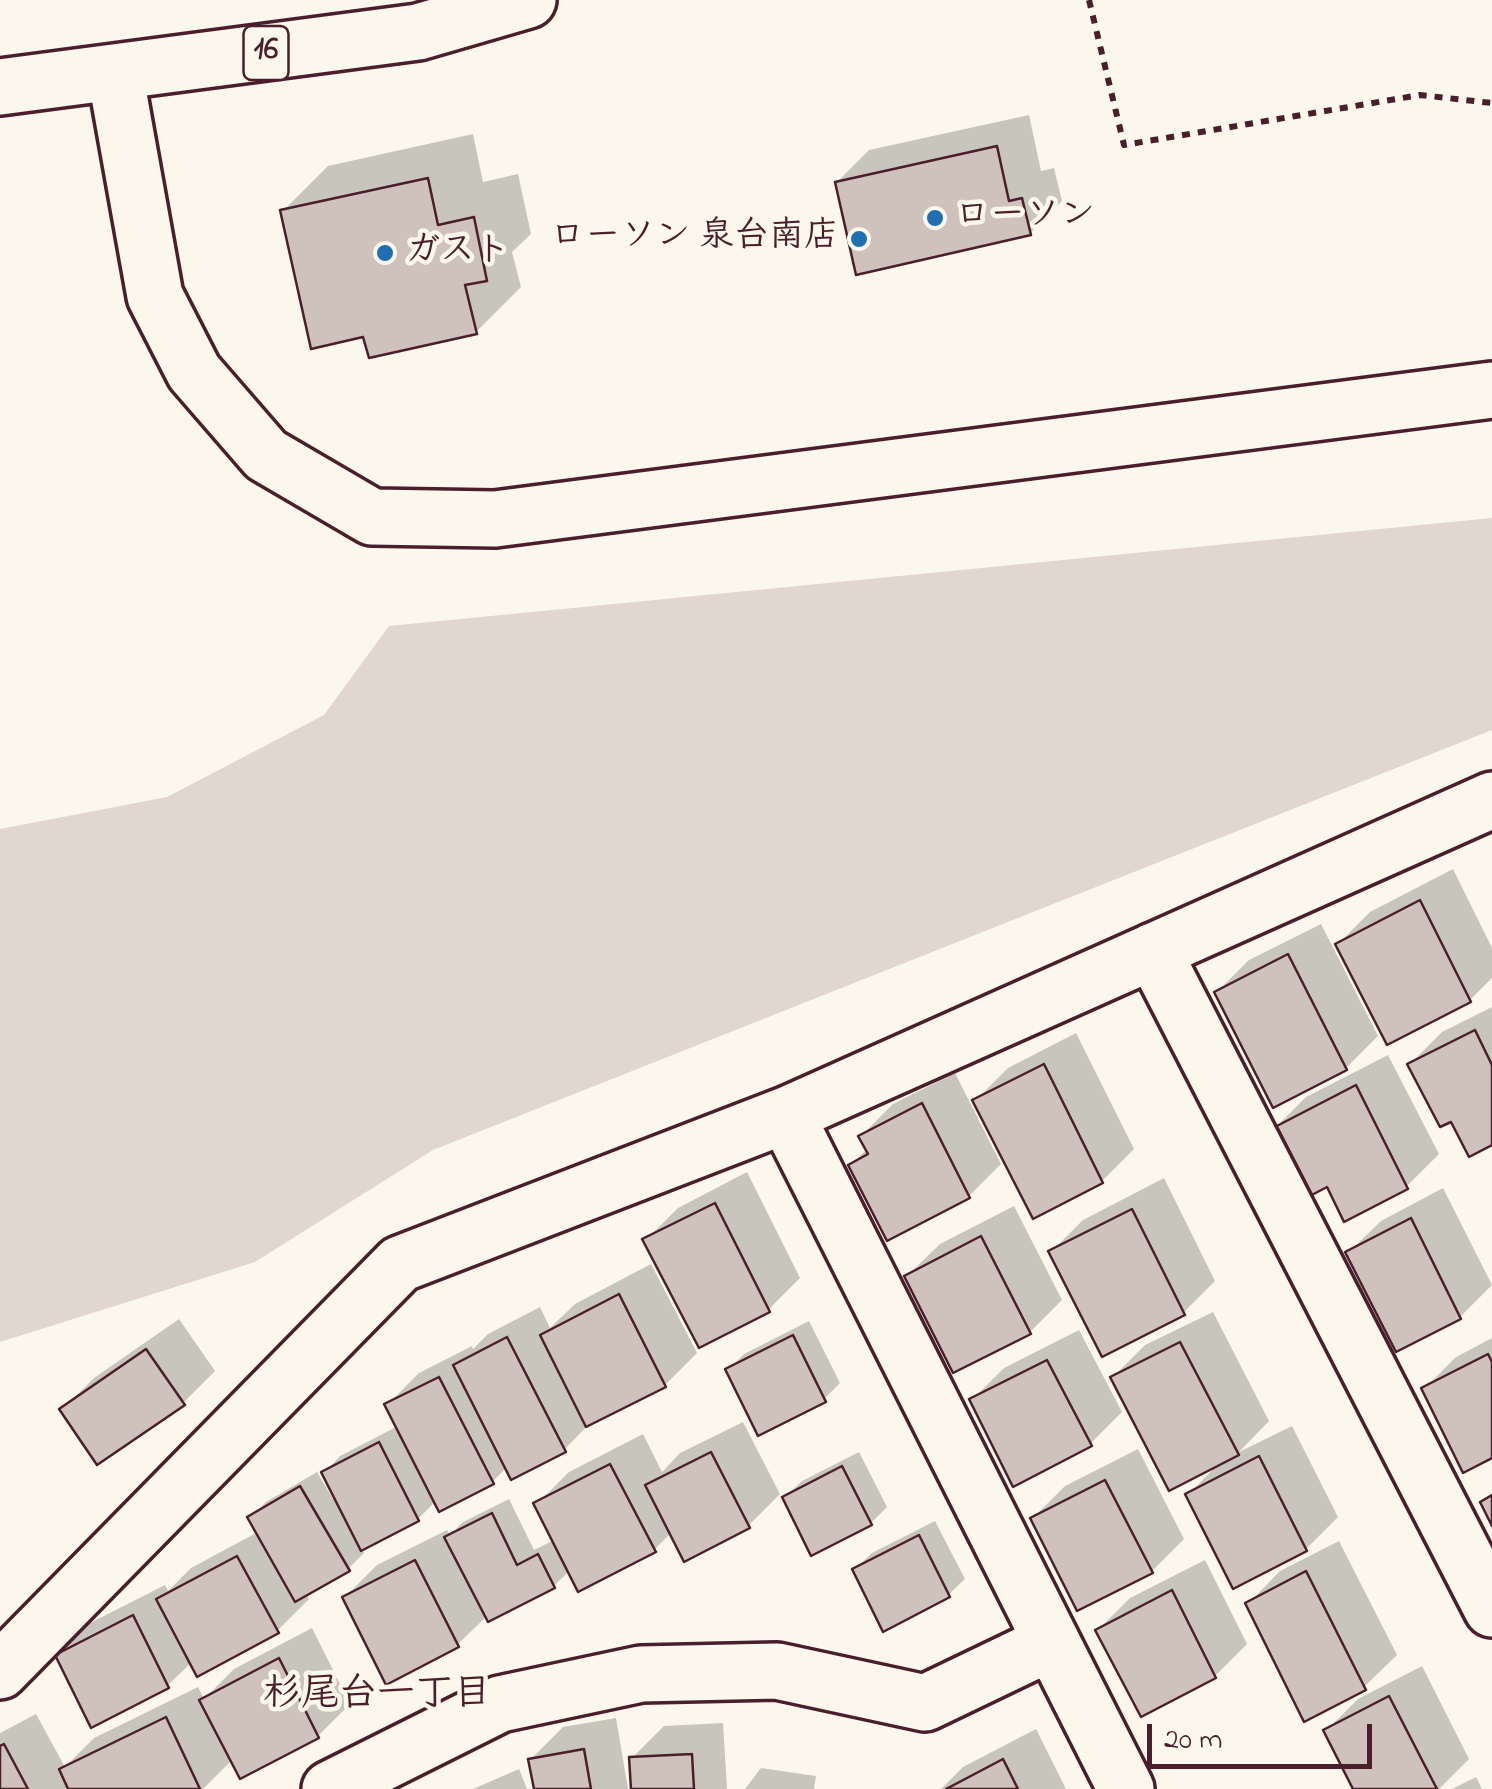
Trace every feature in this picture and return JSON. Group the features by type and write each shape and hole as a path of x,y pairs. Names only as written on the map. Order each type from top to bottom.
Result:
{"street":[{"name":"16","path":"0,87 418,32 528,0"},
{"path":"115,74 155,296 194,372 266,455 372,517 494,519 1492,390"},
{"path":"0,1672 400,1264 786,1115 1492,800"},
{"path":"1153,951 1492,1609"},
{"path":"786,1115 1126,1789"},
{"path":"330,1789 500,1704 641,1674 778,1671 926,1704 1052,1642"}],"path":[{"path":"1089,0 1124,145 1420,95 1492,103"}],"shaded area":[{"path":"1492,518 1492,730 433,1150 255,1262 0,1342 0,829 167,797 324,715 389,626"}],"building":[{"name":"ローソン","path":"997,146 1009,201 1022,198 1031,235 856,275 835,182"},
{"name":"ガスト","path":"428,178 438,225 474,217 487,281 465,285 477,334 369,358 363,337 311,349 280,210"},
{"path":"1420,900 1471,1002 1387,1045 1335,944"},
{"path":"1288,954 1347,1070 1273,1108 1214,992"},
{"path":"1475,1030 1492,1065 1492,1145 1469,1157 1451,1122 1440,1127 1407,1064"},
{"path":"1044,1064 1103,1183 1033,1219 972,1100"},
{"path":"1356,1085 1408,1189 1344,1222 1327,1187 1306,1198 1271,1129"},
{"path":"922,1103 970,1198 887,1241 848,1165 868,1154 858,1136"},
{"path":"715,1203 770,1312 699,1348 642,1239"},
{"path":"1132,1209 1185,1315 1102,1357 1048,1251"},
{"path":"1411,1218 1461,1319 1396,1352 1345,1252"},
{"path":"981,1236 1031,1334 953,1373 904,1276"},
{"path":"619,1294 666,1387 586,1427 540,1335"},
{"path":"793,1335 826,1402 758,1436 725,1369"},
{"path":"507,1337 566,1452 511,1480 453,1365"},
{"path":"1180,1342 1239,1455 1169,1491 1110,1377"},
{"path":"146,1349 185,1405 97,1465 59,1409"},
{"path":"1488,1354 1492,1362 1492,1458 1463,1473 1421,1388"},
{"path":"1047,1360 1092,1446 1013,1487 969,1399"},
{"path":"439,1377 494,1484 439,1512 384,1404"},
{"path":"379,1442 419,1521 361,1551 321,1472"},
{"path":"711,1452 750,1528 684,1562 645,1485"},
{"path":"1259,1456 1307,1551 1233,1589 1185,1494"},
{"path":"610,1464 656,1552 578,1592 533,1503"},
{"path":"842,1466 872,1525 811,1556 782,1497"},
{"path":"1105,1480 1153,1573 1077,1611 1030,1518"},
{"path":"300,1486 350,1571 295,1602 247,1517"},
{"path":"1492,1495 1492,1526 1480,1502"},
{"path":"492,1513 517,1565 538,1554 555,1588 488,1622 444,1537"},
{"path":"919,1535 950,1597 883,1632 852,1569"},
{"path":"237,1556 279,1633 197,1677 156,1599"},
{"path":"415,1560 459,1647 386,1685 342,1597"},
{"path":"1306,1571 1366,1690 1304,1722 1245,1603"},
{"path":"1172,1590 1216,1678 1141,1717 1095,1630"},
{"path":"133,1615 169,1688 91,1728 55,1655"},
{"path":"279,1658 319,1738 240,1779 199,1700"},
{"path":"1389,1696 1437,1789 1353,1789 1323,1730"},
{"path":"166,1717 200,1789 68,1789 59,1769"},
{"path":"4,1744 28,1789 0,1789 0,1746"},
{"path":"584,1749 591,1789 534,1789 528,1759"},
{"path":"692,1754 694,1789 631,1789 629,1757"},
{"path":"1003,1759 1018,1789 946,1789"}],"place":[{"name":"ローソン","path":"935,218"},
{"name":"ローソン 泉台南店","path":"859,239"},
{"name":"ガスト","path":"385,253"}],"district":[{"name":"杉尾台一丁目","path":"377,1698"}]}
